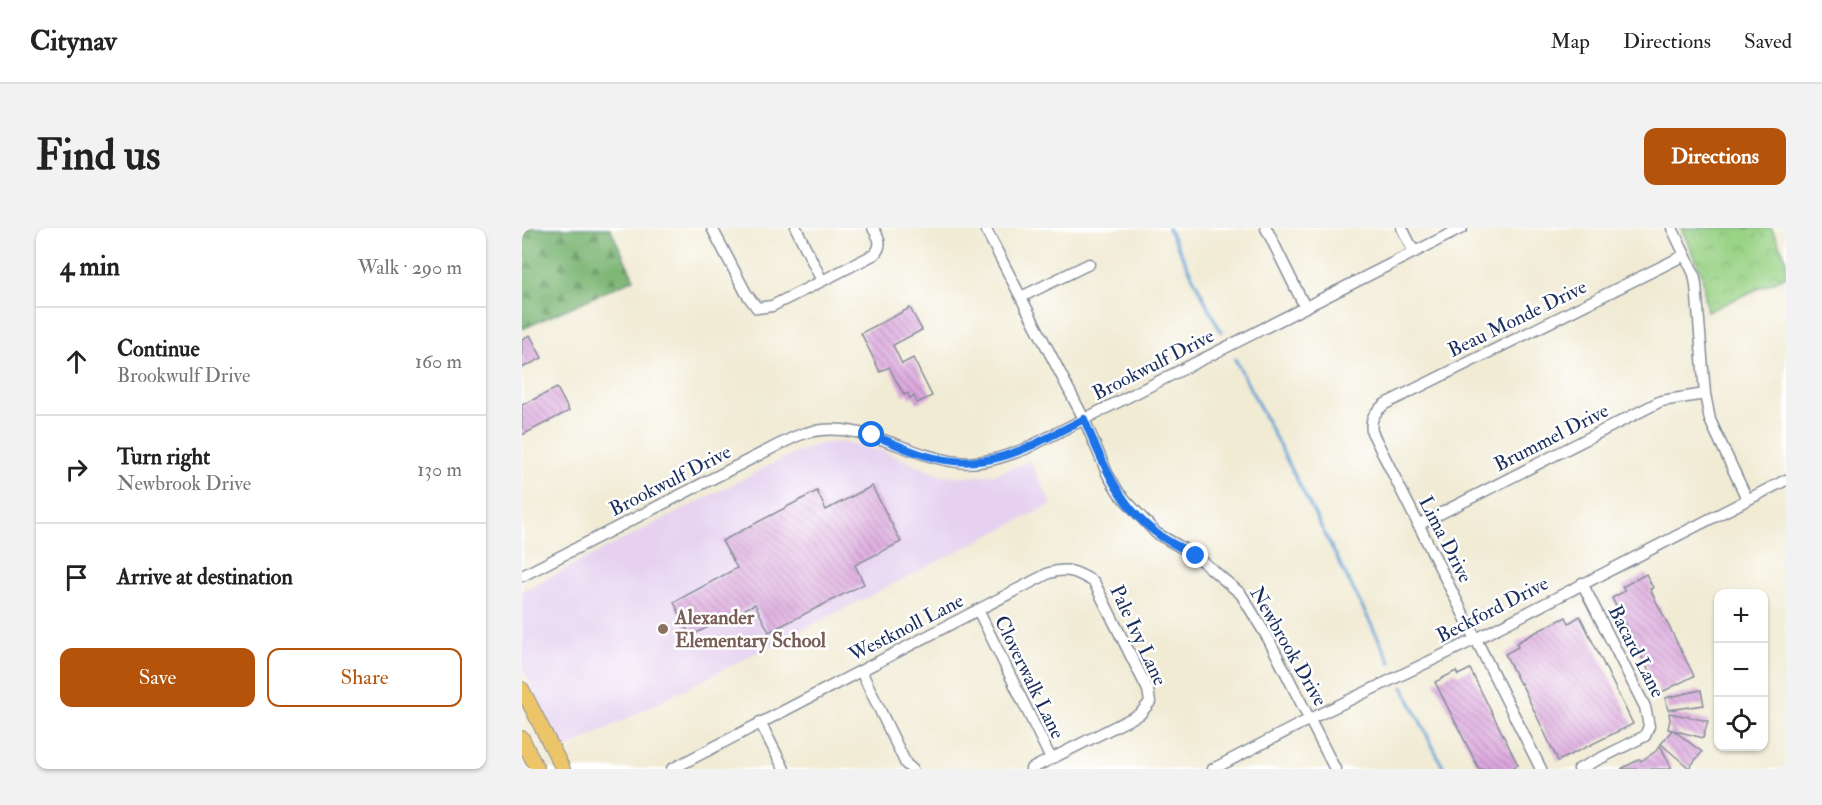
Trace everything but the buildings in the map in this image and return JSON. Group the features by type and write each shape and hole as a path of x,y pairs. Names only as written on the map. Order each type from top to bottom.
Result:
{"main road":[{"path":"522,689 563,769"},
{"path":"522,738 537,769"}],"street":[{"path":"712,228 756,308 772,306 875,254 880,248 880,241 873,228"},
{"path":"796,228 822,281"},
{"name":"Newbrook Drive","path":"985,228 1084,419 1108,475 1126,502 1156,533 1196,556 1241,594 1269,640 1335,769"},
{"path":"1266,228 1305,307"},
{"path":"1402,228 1414,252"},
{"name":"Brookwulf Drive","path":"522,576 752,458 807,433 830,430 860,431 923,455 960,463 996,460 1025,449 1462,228"},
{"path":"1672,228 1696,285 1705,394 1710,420 1747,499"},
{"name":"Beau Monde Drive","path":"1370,420 1375,412 1385,404 1685,255"},
{"path":"1021,297 1089,264"},
{"name":"Brummel Drive","path":"1418,525 1661,401 1705,394"},
{"name":"Lima Drive","path":"1370,420 1372,432 1541,769"},
{"name":"Beckford Drive","path":"1213,769 1310,719 1476,639 1786,480"},
{"name":"Westknoll Lane","path":"672,769 1049,573 1063,569"},
{"name":"Pale Ivy Lane","path":"1051,759 1140,714 1150,702 1148,690 1094,582 1080,574 1063,569"},
{"name":"Bacard Lane","path":"1579,769 1645,736 1649,726 1646,706 1582,583"},
{"name":"Cloverwalk Lane","path":"978,610 1051,759"},
{"path":"861,670 906,764 912,769"},
{"path":"760,722 784,769"},
{"path":"1031,769 1051,759"}],"shaded area":[{"name":"Alexander Elementary School","path":"843,442 883,451 937,474 967,477 995,474 1030,461 1052,504 564,750 522,667 522,591 794,453 819,444"}],"green space":[{"path":"522,228 610,228 634,279 522,329"},
{"path":"1681,228 1771,228 1786,258 1786,276 1707,312 1702,274"}],"waterway":[{"path":"1168,228 1221,332"},
{"path":"1235,359 1391,663"},
{"path":"1403,687 1444,769"}],"place":[{"name":"Alexander Elementary School","path":"663,629"}],"route":[{"path":"872,435 923,455 960,463 996,460 1025,449 1084,419 1108,475 1126,502 1156,533 1196,556"}]}
